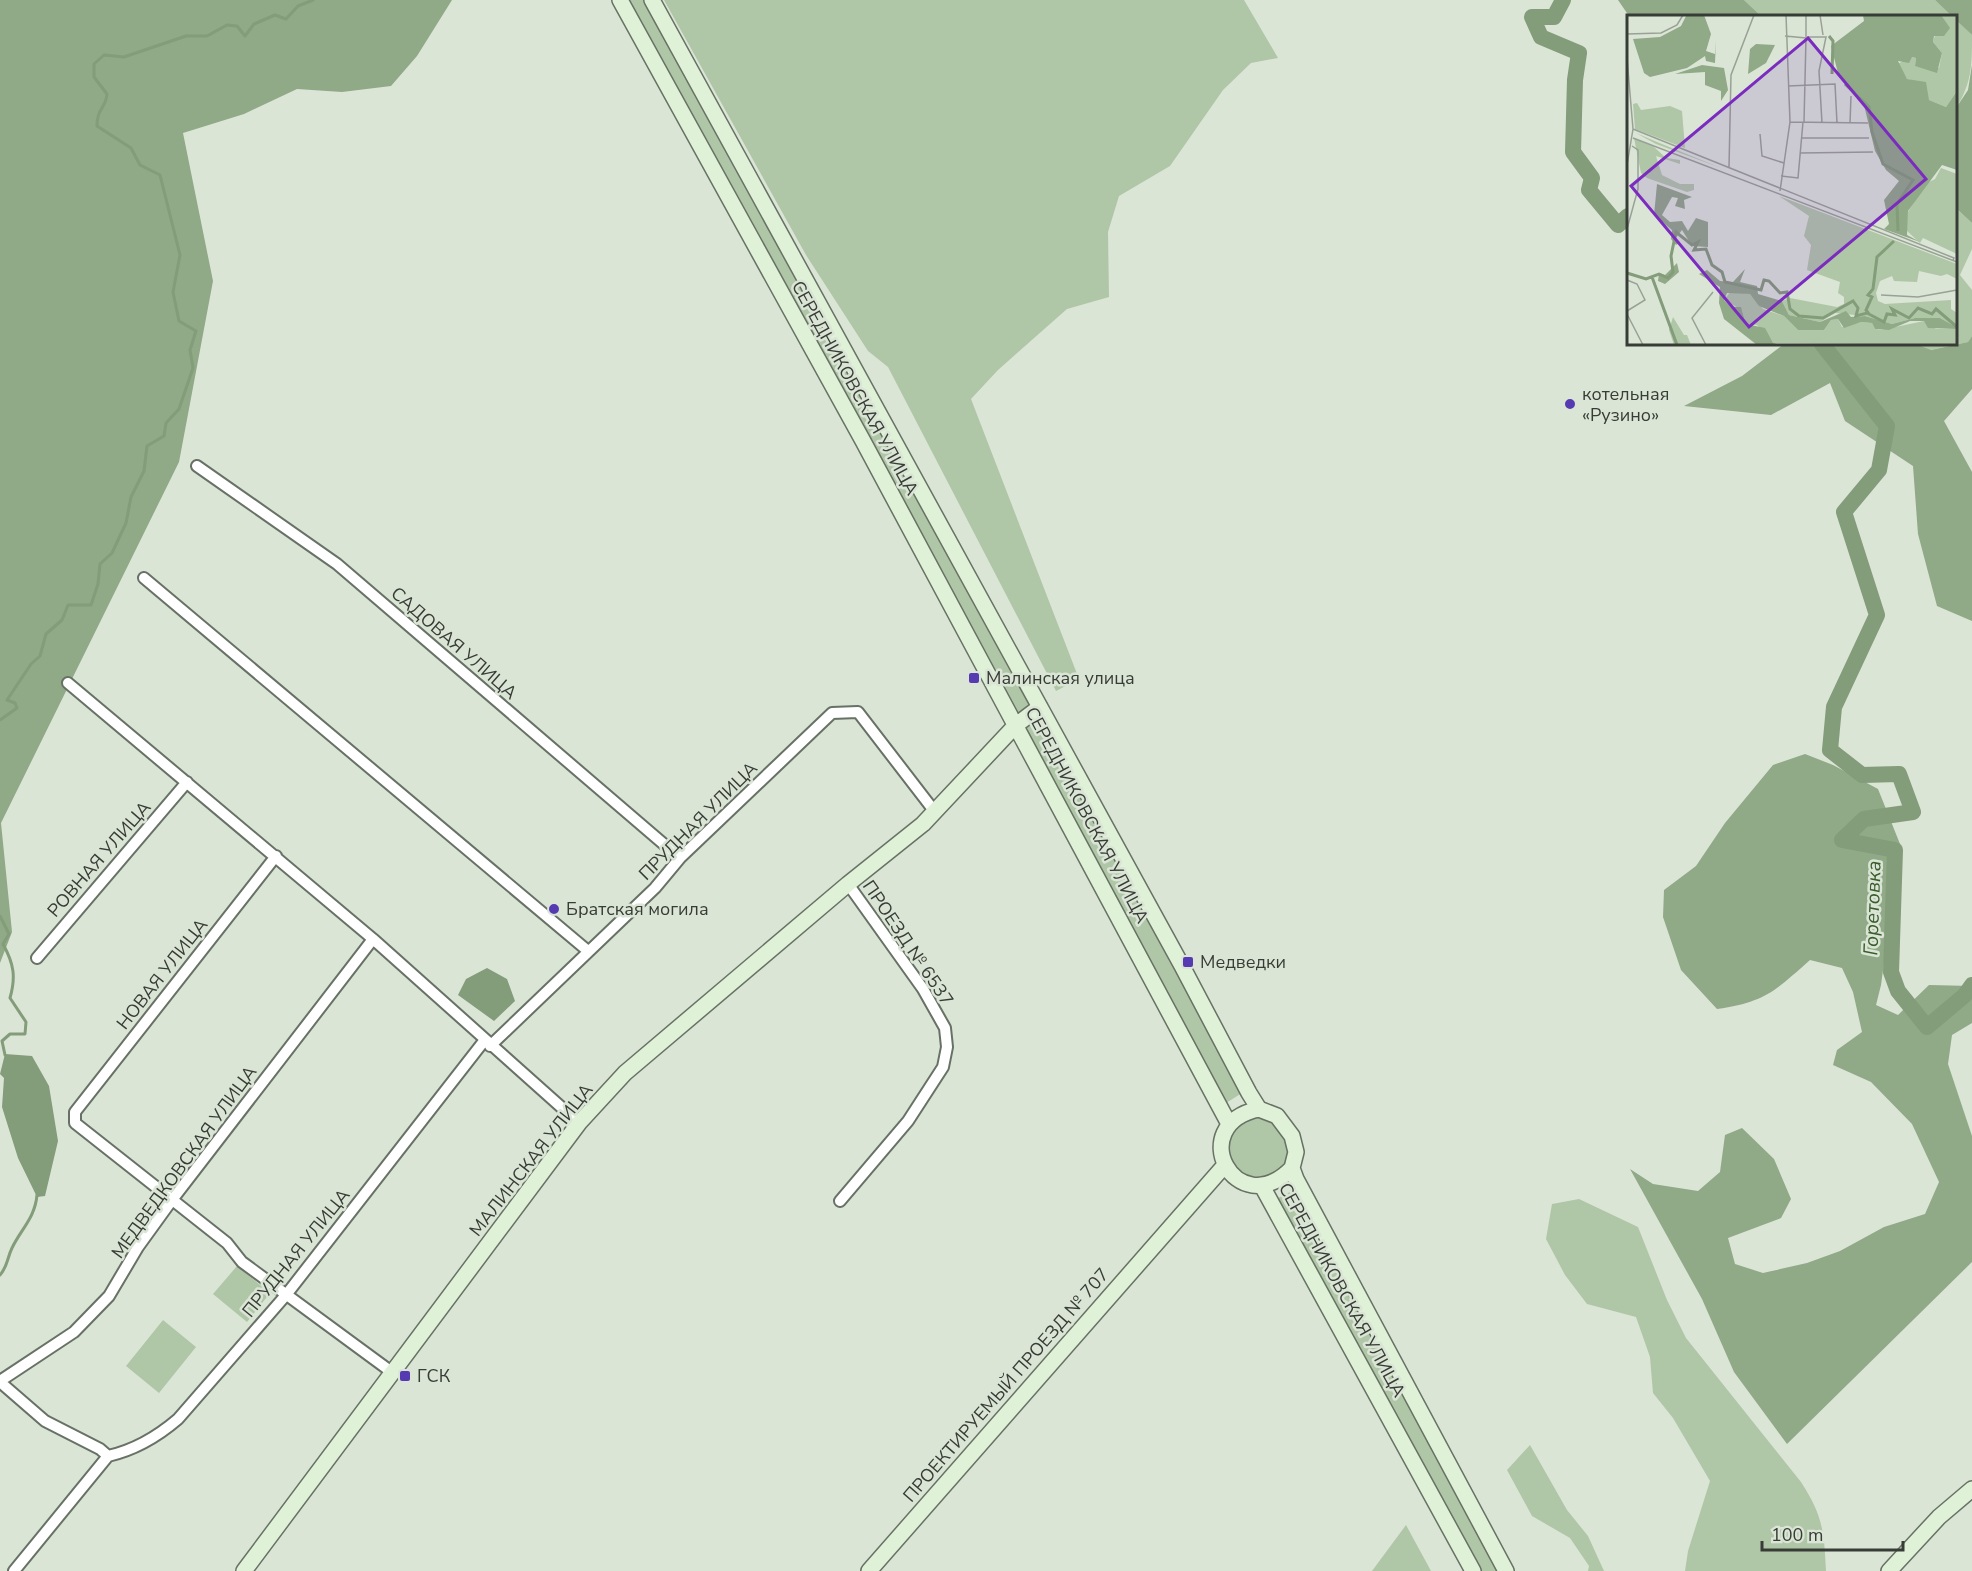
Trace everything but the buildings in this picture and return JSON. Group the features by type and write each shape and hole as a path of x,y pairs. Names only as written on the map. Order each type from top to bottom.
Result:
{"street":[{"name":"СЕРЕДНИКОВСКАЯ УЛИЦА","path":"620,0 1016,725 1229,1124"},
{"name":"СЕРЕДНИКОВСКАЯ УЛИЦА","path":"652,0 1259,1109 1277,1116 1293,1136 1296,1152 1292,1168 1506,1571"},
{"path":"660,0 682,40 689,68"},
{"name":"САДОВАЯ УЛИЦА","path":"197,466 337,564 680,858"},
{"path":"144,578 588,951"},
{"path":"68,683 373,939 579,1124"},
{"name":"МАЛИНСКАЯ УЛИЦА","path":"244,1571 579,1124 626,1073 935,812 1016,725 1040,707"},
{"name":"ПРУДНАЯ УЛИЦА","path":"108,1456 124,1452 158,1436 178,1419 286,1295 487,1043 655,888 680,858 832,713 858,712 935,812"},
{"name":"РОВНАЯ УЛИЦА","path":"37,958 187,782"},
{"name":"НОВАЯ УЛИЦА","path":"172,1200 75,1123 75,1112 276,856"},
{"name":"ПРОЕЗД № 6537","path":"840,1201 914,1113 943,1067 947,1047 945,1028 923,989 848,884"},
{"name":"МЕДВЕДКОВСКАЯ УЛИЦА","path":"0,1382 74,1332 109,1296 138,1247 172,1200 373,939"},
{"path":"1225,1165 1221,1148 1229,1124 1246,1112 1259,1109"},
{"name":"СЕРЕДНИКОВСКАЯ УЛИЦА","path":"1225,1165 1243,1183 1262,1186 1473,1571"},
{"name":"ПРОЕКТИРУЕМЫЙ ПРОЕЗД № 707","path":"869,1571 1225,1165"},
{"path":"1262,1186 1277,1181 1292,1168"},
{"path":"172,1200 227,1243 242,1262 393,1373"},
{"path":"0,1382 45,1420 100,1449 108,1456 14,1571"},
{"path":"1889,1571 1939,1517 1972,1490"}],"shaded area":[{"path":"0,0 452,0 417,56 391,86 342,92 297,89 244,114 183,133 213,281 179,462 1,823 12,932 0,963"},
{"path":"624,0 644,0 1242,1093 1226,1103"},
{"path":"664,0 1244,0 1278,58 1251,63 1223,90 1170,166 1119,196 1108,232 1109,297 1067,309 998,370 971,399 1079,679 1056,691 888,367 868,351 806,255"},
{"path":"1618,0 1744,0 1760,15 1628,15"},
{"path":"1744,0 1935,0 1952,15 1760,15"},
{"path":"1935,0 1972,0 1972,35 1957,21 1957,15 1951,15"},
{"path":"1957,20 1972,35 1970,73 1957,106"},
{"path":"1972,65 1972,223 1957,209 1957,106 1968,90"},
{"path":"1957,209 1972,223 1972,249 1960,275 1972,290 1972,336 1968,342 1957,344"},
{"path":"1972,336 1972,389 1944,421 1972,472 1972,621 1937,606 1918,534 1913,466 1845,421 1830,383 1771,415 1684,406 1742,376 1783,345 1918,345 1931,350 1968,342"},
{"path":"1918,345 1954,345 1930,350"},
{"path":"1805,754 1833,765 1878,789 1900,844 1881,985 1876,1005 1898,1015 1929,985 1972,986 1972,1023 1952,1035 1948,1064 1972,1136 1972,1262 1787,1444 1734,1372 1702,1299 1630,1169 1653,1184 1698,1191 1720,1172 1725,1135 1742,1128 1774,1159 1791,1199 1781,1218 1728,1238 1735,1264 1763,1273 1807,1263 1840,1251 1884,1227 1925,1214 1939,1182 1912,1124 1871,1082 1833,1065 1837,1050 1862,1032 1853,992 1842,968 1810,960 1768,994 1747,1003 1717,1009 1681,970 1663,917 1664,890 1696,866 1725,823 1773,765"},
{"path":"487,968 507,979 515,1001 494,1021 458,995 466,979"},
{"path":"5,1054 32,1056 49,1086 58,1141 45,1196 37,1197 18,1158 2,1107 4,1078 0,1074"},
{"path":"1260,1115 1284,1126 1291,1158 1280,1175 1248,1181 1226,1159 1231,1128"},
{"path":"1294,1190 1500,1571 1480,1571 1278,1198"},
{"path":"1579,1199 1638,1227 1667,1300 1686,1338 1801,1482 1808,1494 1821,1524 1826,1571 1685,1571 1688,1551 1710,1481 1673,1418 1653,1393 1650,1357 1636,1317 1587,1304 1565,1275 1546,1239 1552,1204"},
{"path":"237,1266 270,1293 247,1322 213,1294"},
{"path":"163,1320 196,1347 159,1393 126,1366"},
{"path":"1530,1445 1567,1510 1588,1536 1604,1571 1588,1571 1589,1566 1570,1538 1532,1516 1507,1470"},
{"path":"1406,1525 1431,1571 1372,1571"}],"waterway":[{"path":"0,720 17,708 15,703 7,700 31,664 40,656 46,634 62,620 68,605 91,605 98,584 100,564 112,553 126,523 131,497 144,471 147,446 164,436 166,423 179,409 193,368 190,350 196,331 179,321 173,292 180,255 160,175 140,165 131,148 97,126 98,115 107,94 94,77 94,64 104,55 124,57 186,36 207,36 227,25 237,26 245,36 254,24 275,15 286,19 298,6 313,0"},
{"name":"Горетовка","path":"1563,0 1554,17 1532,17 1541,37 1579,53 1575,80 1573,152 1592,178 1589,190 1618,225 1627,217"},
{"name":"Горетовка","path":"1823,345 1887,426 1879,470 1844,512 1877,615 1834,707 1830,750 1862,775 1899,774 1913,812 1864,819 1842,840 1895,850 1891,972 1898,991 1927,1027 1965,995 1972,985"},
{"path":"0,916 9,934 3,944 13,971 10,998 26,1022 25,1034 10,1034 2,1041 5,1055"},
{"path":"0,1275 12,1248 31,1217 37,1195"}],"place":[{"name":"котельная «Рузино»","path":"1570,404"},
{"name":"Малинская улица","path":"974,678"},
{"name":"Братская могила","path":"554,909"},
{"name":"Медведки","path":"1188,962"},
{"name":"ГСК","path":"405,1376"}]}
